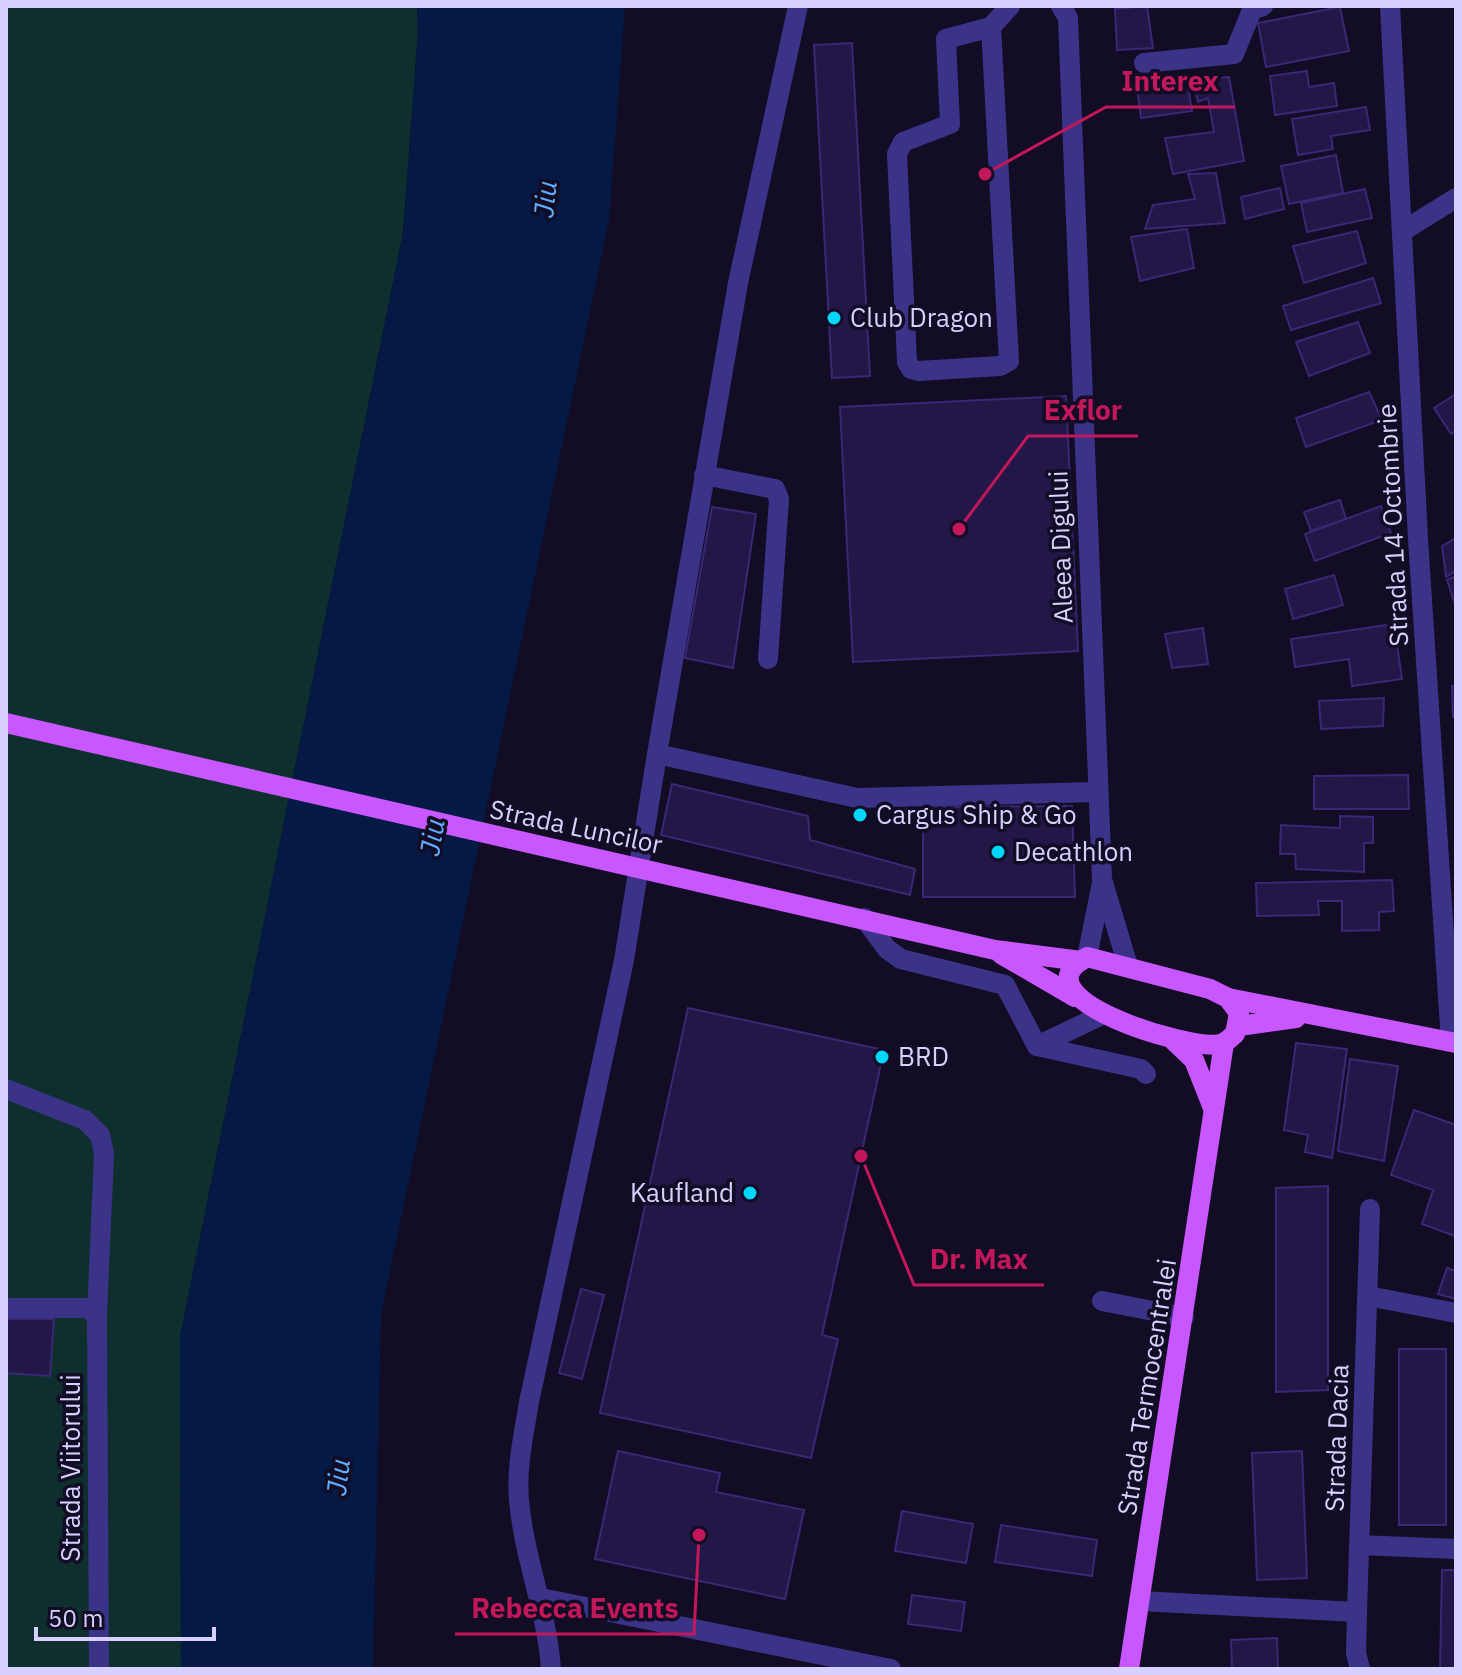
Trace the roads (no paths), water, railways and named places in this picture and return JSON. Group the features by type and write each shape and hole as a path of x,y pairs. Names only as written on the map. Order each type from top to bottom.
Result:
{"main road":[{"name":"Strada Luncilor","path":"6,723 213,773 815,906 995,950 1128,966 1228,998"},
{"name":"Strada Luncilor","path":"995,950 1104,1014 1171,1038 1197,1044 1224,1043"},
{"path":"1075,997 1070,976 1084,959"},
{"path":"1228,998 1454,1042"},
{"path":"1228,998 1239,1013 1239,1026"},
{"path":"1224,1043 1239,1026 1312,1015"},
{"path":"1171,1038 1194,1060 1215,1112"},
{"name":"Strada Termocentralei","path":"1129,1669 1224,1043"}],"street":[{"path":"551,1669 541,1598 525,1548 518,1496 529,1402 624,960 738,283 798,6"},
{"path":"991,27 1009,361 1000,366 918,371 907,362 897,154 903,142 950,124 946,39 991,27 1010,6"},
{"path":"1144,63 1234,54 1252,10 1263,6"},
{"name":"Strada 14 Octombrie","path":"1390,6 1418,539 1454,1042"},
{"name":"Aleea Digului","path":"1068,10 1096,792 1102,883 1128,966"},
{"path":"1403,231 1456,198"},
{"path":"704,475 775,489 779,499 768,659"},
{"path":"657,754 857,798 1096,792"},
{"name":"Aleea Digului","path":"1084,959 1102,883"},
{"path":"864,918 887,949 901,959 1005,985 1037,1046 1141,1069 1146,1074"},
{"path":"1037,1046 1104,1014"},
{"name":"Strada Viitorului","path":"6,1089 85,1120 100,1135 104,1154 97,1315 99,1669"},
{"name":"Strada Dacia","path":"1360,1669 1356,1653 1370,1209"},
{"path":"1368,1296 1456,1313"},
{"path":"1102,1301 1184,1317"},
{"path":"6,1308 87,1308 97,1315"},
{"path":"1359,1545 1456,1549"},
{"path":"541,1598 891,1669"},
{"path":"1139,1601 1357,1612"}],"water":[{"name":"Jiu","path":"417,6 625,6 609,220 381,1314 373,1669 181,1669 180,1337 403,233 418,31"}],"place":[{"name":"Interex","path":"985,174"},
{"name":"Club Dragon","path":"834,318"},
{"name":"Exflor","path":"959,529"},
{"name":"Cargus Ship & Go","path":"860,815"},
{"name":"Decathlon","path":"998,852"},
{"name":"BRD","path":"882,1057"},
{"name":"Dr. Max","path":"861,1156"},
{"name":"Kaufland","path":"750,1193"},
{"name":"Rebecca Events","path":"699,1535"}]}
